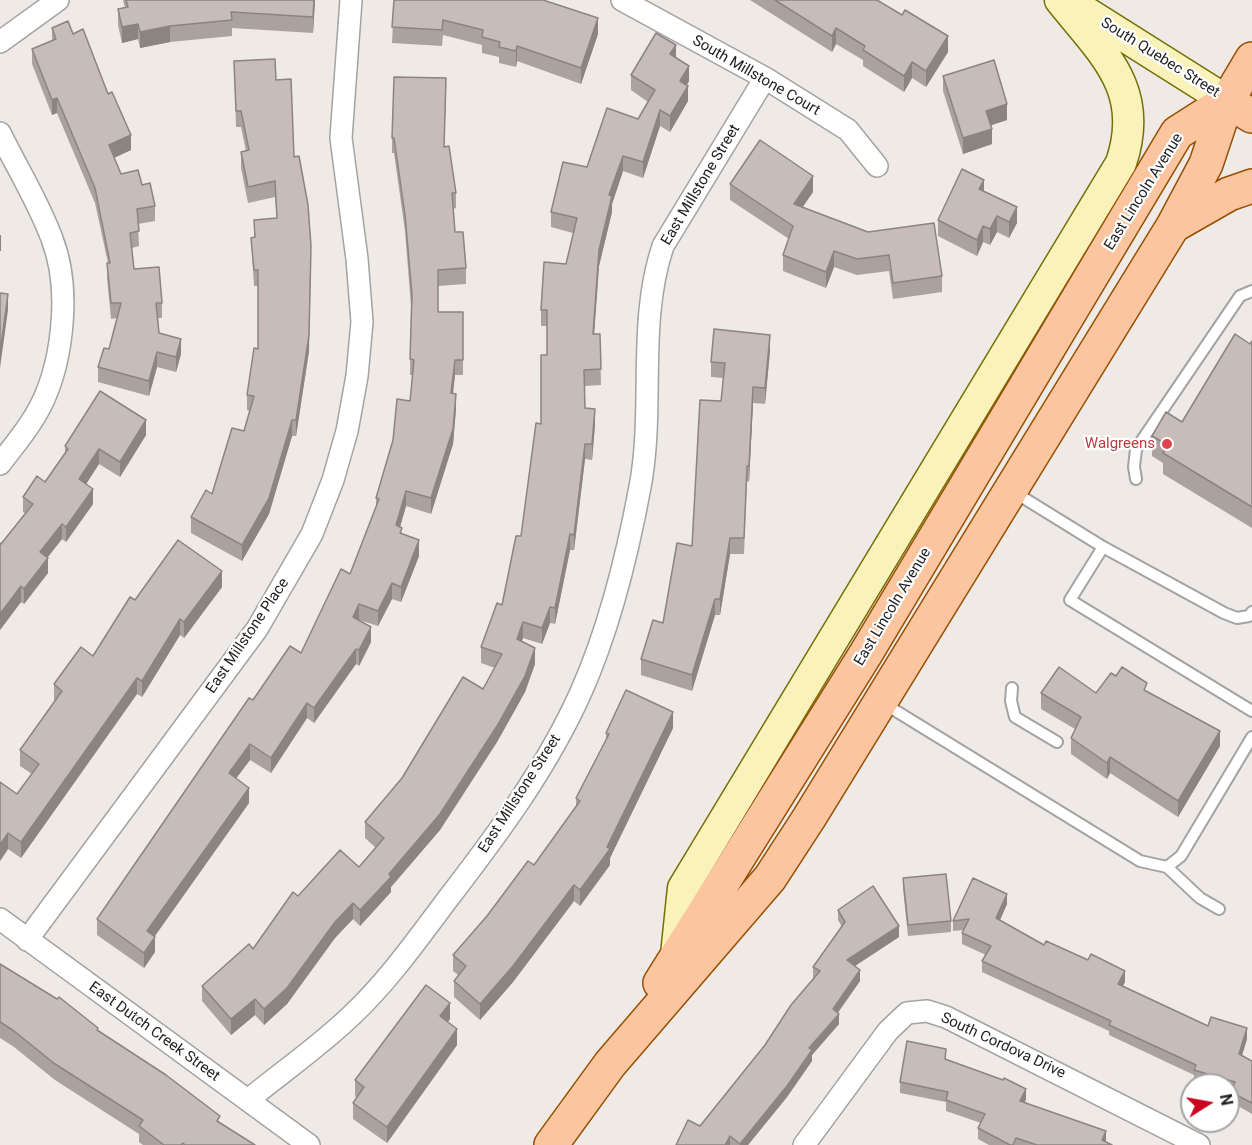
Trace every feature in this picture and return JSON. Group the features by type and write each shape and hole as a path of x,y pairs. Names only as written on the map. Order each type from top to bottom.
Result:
{"main road":[{"path":"676,955 683,888 1121,163 1130,138 1131,120 1121,83 1108,60 1060,0"},
{"name":"South Quebec Street","path":"1068,0 1240,108"},
{"path":"1240,108 1252,59"},
{"name":"East Lincoln Avenue","path":"610,1064 927,552 1178,133 1240,108"},
{"name":"East Lincoln Avenue","path":"550,1145 610,1064 770,878 882,703 1173,226 1206,164 1240,108"},
{"path":"1173,226 1229,194 1252,186"},
{"path":"882,703 871,694 871,680 916,604 927,552"}],"street":[{"path":"0,42 58,0"},
{"name":"East Millstone Place","path":"27,940 257,629 288,580 312,534 333,480 348,431 357,376 362,322 357,259 341,138 351,0"},
{"name":"South Millstone Court","path":"622,0 765,78 848,130 877,165"},
{"name":"East Millstone Street","path":"248,1100 350,1017 382,985 503,827 546,761 581,693 606,629 627,554 641,483 647,424 650,298 655,270 663,246 765,78"},
{"path":"0,133 52,240 62,273 63,308 59,343 50,382 36,416 0,464"},
{"name":"East Dutch Creek Street","path":"0,919 309,1145"},
{"name":"South Cordova Drive","path":"804,1145 833,1102 888,1031 907,1013 927,1011 946,1017 1069,1077 1199,1145"}],"lane":[{"path":"1136,479 1134,467 1136,448 1240,296 1252,291"},
{"path":"1011,490 1103,547 1224,613 1237,618 1249,616 1252,612"},
{"path":"1103,547 1070,600 1252,711"},
{"path":"1011,688 1015,717 1057,742"},
{"path":"882,703 1140,861 1167,867 1200,898 1219,909"},
{"path":"1167,867 1180,856 1252,737"}],"building":[{"path":"126,0 314,0 313,17 231,12 232,20 170,26 140,32 138,24 122,27 118,9 128,7"},
{"path":"394,0 543,0 598,18 581,68 517,46 516,51 499,47 500,42 482,37 483,30 443,20 442,30 392,27"},
{"path":"775,0 877,0 902,15 905,10 948,36 926,71 912,62 904,76 863,50 865,46 836,28 832,36"},
{"path":"68,21 73,34 83,29 108,94 112,92 131,135 109,145 121,174 138,170 142,185 150,183 155,206 137,209 139,231 130,233 134,269 159,267 162,303 156,303 159,333 181,339 176,357 157,352 149,381 98,367 104,348 109,349 121,303 111,303 107,263 110,263 95,188 57,98 52,100 32,49 56,39 52,28"},
{"path":"656,33 676,45 670,54 689,66 680,81 688,86 670,116 660,110 643,162 623,156 609,195 612,196 599,250 593,334 600,334 601,369 584,370 585,408 595,409 592,444 585,444 574,535 570,534 555,608 550,607 542,628 523,622 517,639 535,648 525,676 497,726 440,814 389,874 391,877 360,910 353,903 335,922 287,988 264,1009 255,999 231,1019 202,986 249,944 253,949 293,892 298,896 340,850 359,867 384,838 365,822 402,778 463,677 483,689 502,654 481,647 497,603 502,605 516,536 521,536 536,423 541,424 541,355 547,355 547,310 541,310 544,262 566,264 577,218 551,212 563,162 587,167 607,108 638,119 655,90 631,75"},
{"path":"275,59 276,80 291,79 294,157 299,156 308,205 311,246 309,335 296,420 292,420 269,498 242,545 191,517 206,490 212,494 232,428 244,431 254,396 247,395 254,348 258,349 258,270 254,270 251,238 255,237 254,220 277,218 275,181 248,187 241,152 249,150 241,111 236,111 234,61"},
{"path":"994,60 1007,104 986,111 992,129 963,138 943,76"},
{"path":"394,77 446,78 444,147 449,146 456,193 452,193 455,232 463,232 466,268 438,270 438,312 463,312 463,360 455,360 451,393 456,394 453,429 431,498 406,491 396,525 402,528 400,533 419,540 401,587 392,583 378,611 359,604 353,617 371,627 359,650 356,649 314,708 307,703 271,758 250,744 229,773 249,788 147,931 155,937 144,953 97,919 249,698 253,700 290,646 301,653 341,569 350,574 379,499 376,498 393,440 397,399 410,401 414,360 410,359 412,295 405,215 394,138 392,138"},
{"path":"760,140 813,176 794,204 868,232 934,223 942,276 893,283 889,255 857,259 834,251 826,272 783,255 793,226 730,184"},
{"path":"962,169 984,180 979,189 1017,207 1009,222 997,216 990,229 983,226 977,240 938,220"},
{"path":"0,293 8,294 0,353"},
{"path":"714,329 770,335 765,388 753,387 744,538 730,538 720,599 715,599 692,675 641,659 653,620 663,623 677,543 692,546 700,400 721,401 725,363 711,362"},
{"name":"Walgreens","path":"1235,334 1250,344 1252,341 1252,507 1163,453 1168,445 1152,436 1166,412 1182,422"},
{"path":"100,391 146,420 120,462 99,449 79,479 93,489 66,527 62,524 40,552 48,558 24,589 21,586 0,614 0,543 33,504 23,497 37,476 45,482 68,449 65,446"},
{"path":"178,540 222,571 184,622 180,619 142,681 137,678 21,842 8,833 0,845 0,782 17,794 39,764 20,750 62,691 54,684 81,647 93,656 130,597 135,600"},
{"path":"1059,667 1096,693 1111,673 1116,676 1122,667 1147,683 1144,690 1220,731 1178,801 1110,757 1107,763 1071,738 1081,717 1041,693"},
{"path":"626,690 673,712 607,847 610,849 580,890 574,885 513,966 480,1004 454,981 466,966 453,955 487,916 528,861 534,865 580,801 576,798 609,734 606,733"},
{"path":"946,874 951,921 908,925 903,878"},
{"path":"973,878 1007,894 996,918 1044,945 1046,941 1088,960 1091,954 1125,971 1118,984 1208,1026 1211,1017 1247,1028 1239,1054 1252,1061 1252,1103 1240,1097 1240,1073 1204,1073 1194,1070 1196,1065 1109,1025 1111,1021 982,961 991,946 962,933 969,919 953,921"},
{"path":"873,886 899,926 847,960 860,970 833,1009 839,1014 809,1048 812,1050 787,1086 740,1144 730,1136 725,1145 676,1145 688,1120 700,1126 765,1045 791,1005 820,971 813,967 845,922 838,910"},
{"path":"0,964 57,999 59,997 98,1028 97,1030 166,1075 220,1116 217,1121 255,1145 185,1145 183,1143 164,1145 139,1126 143,1120 55,1064 0,1022"},
{"path":"426,985 450,1003 440,1016 457,1029 387,1127 353,1103 364,1087 355,1080"},
{"path":"907,1041 946,1049 945,1059 1003,1080 1004,1078 1026,1089 1020,1101 1106,1131 1102,1140 1112,1145 1037,1145 1016,1138 1013,1145 1010,1145 978,1128 985,1114 946,1100 948,1092 900,1082"}],"place":[{"name":"Walgreens","path":"1167,444"}]}
